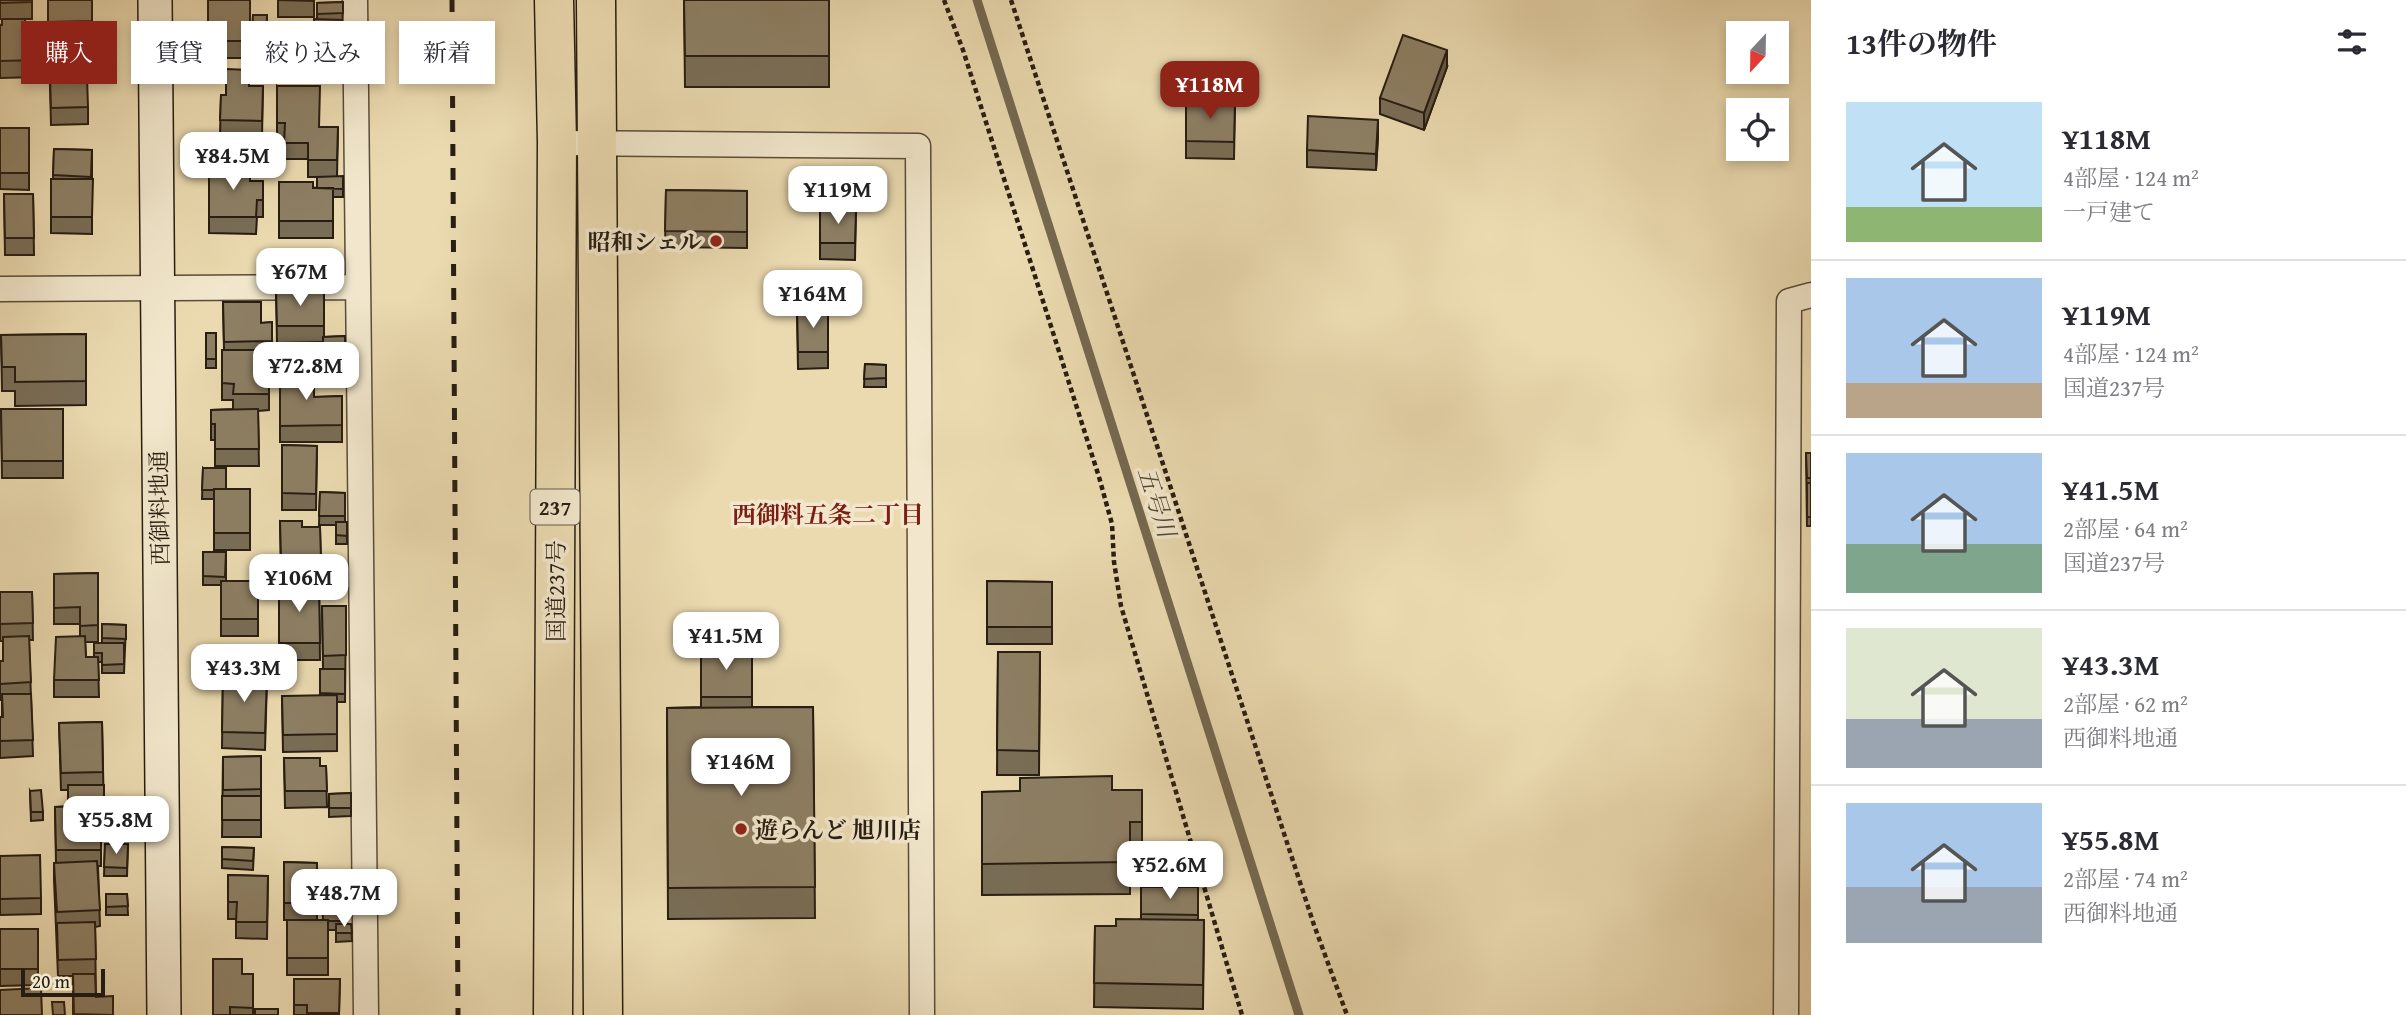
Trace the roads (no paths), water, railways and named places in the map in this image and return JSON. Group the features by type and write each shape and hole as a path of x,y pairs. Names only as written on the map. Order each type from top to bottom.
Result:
{"highway":[{"name":"国道237号","path":"553,1015 557,143 554,0"},
{"name":"国道237号","path":"596,0 603,1015"}],"street":[{"name":"西御料地通","path":"155,0 164,1015"},
{"path":"355,0 366,1015"},
{"path":"557,143 918,146 922,1015"},
{"path":"0,289 358,287"},
{"path":"1786,1015 1789,301 1811,295"}],"waterway":[{"name":"五号川","path":"977,0 1299,1015"}],"railway":[{"path":"452,0 458,1015"}],"place":[{"name":"昭和シェル","path":"716,241"},
{"name":"遊らんど 旭川店","path":"741,829"}],"district":[{"name":"西御料五条二丁目","path":"828,514"}]}
